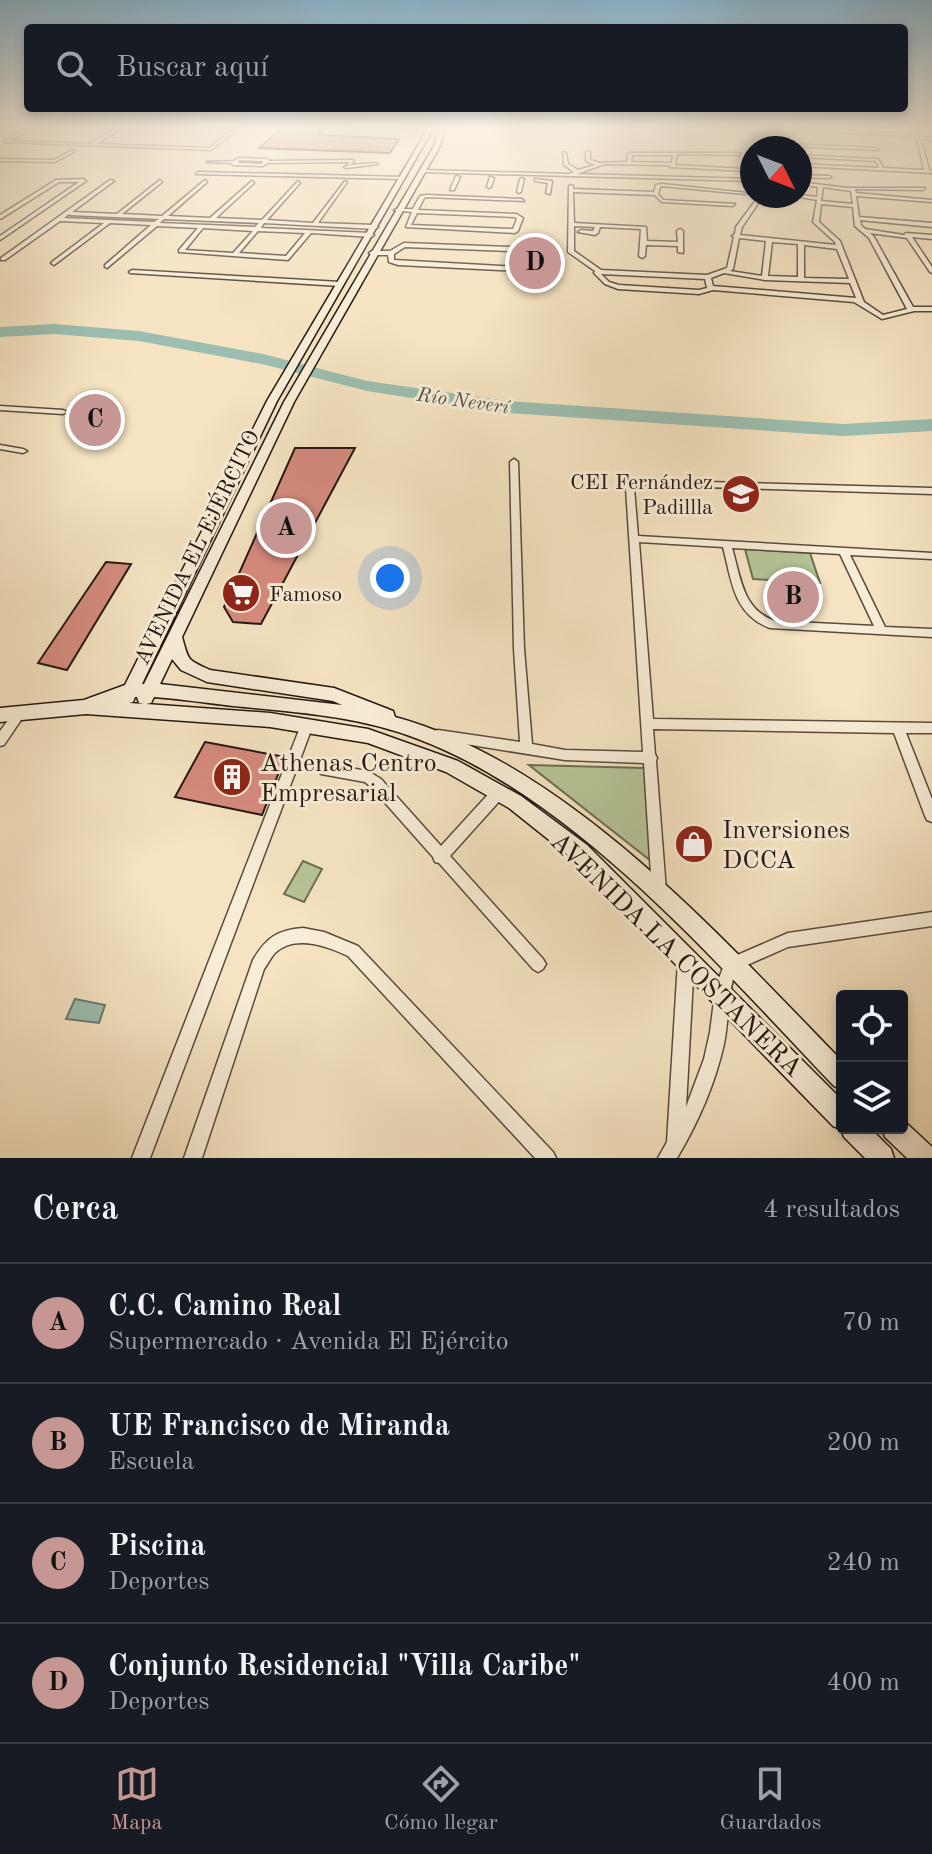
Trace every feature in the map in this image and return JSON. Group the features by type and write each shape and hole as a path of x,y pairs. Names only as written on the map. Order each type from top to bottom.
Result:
{"street":[{"path":"0,217 58,181"},
{"path":"0,238 83,181"},
{"path":"3,257 112,181"},
{"path":"118,215 160,181"},
{"path":"107,266 205,181"},
{"path":"132,272 340,284 401,181"},
{"path":"391,253 391,261 398,263 540,270 547,266 546,254 540,250 404,245 391,253 372,253 415,181"},
{"path":"452,189 456,181"},
{"path":"489,187 491,181"},
{"path":"519,192 522,181"},
{"path":"548,193 549,181"},
{"path":"572,181 571,252 598,270 607,283 618,287 699,292 711,289 861,302 882,317 912,309 932,309"},
{"path":"212,219 252,182"},
{"path":"234,255 298,182"},
{"path":"315,224 345,182"},
{"path":"812,184 923,189"},
{"path":"656,192 658,186 666,185 740,192"},
{"path":"821,185 816,222 835,238 852,281 861,293 861,302"},
{"path":"571,188 656,192"},
{"path":"847,188 854,194 932,201"},
{"path":"656,192 662,201 733,205"},
{"path":"854,194 857,224 873,239 912,309"},
{"path":"396,210 415,211 516,216 520,218 515,231 408,226 415,211 422,197 522,200"},
{"path":"812,199 855,206"},
{"path":"726,272 731,267 735,236 753,208"},
{"path":"36,214 108,222 309,232 373,231"},
{"path":"64,216 263,221 373,231"},
{"path":"858,218 932,225"},
{"path":"54,263 108,222"},
{"path":"571,224 644,228 642,256"},
{"path":"202,226 181,251 288,258 309,232"},
{"path":"581,232 595,233 598,226"},
{"path":"680,231 678,244 681,252"},
{"path":"864,231 932,237"},
{"path":"903,235 910,238 932,271"},
{"path":"735,236 838,247"},
{"path":"765,278 769,240"},
{"path":"644,243 678,244"},
{"path":"801,243 801,280"},
{"name":"AVENIDA EL EJÉRCITO","path":"135,700 176,640 289,402 372,253"},
{"path":"598,270 708,277 726,272 765,278 852,281"},
{"path":"708,277 711,289"},
{"name":"AVENIDA EL EJÉRCITO","path":"135,700 231,481 305,339 340,284"},
{"path":"0,408 63,412"},
{"path":"0,447 23,451"},
{"path":"514,462 519,649 526,748"},
{"path":"231,481 252,482"},
{"path":"660,897 630,488 634,482 932,491"},
{"path":"634,539 932,556"},
{"path":"727,546 746,608 756,621 774,625 932,633"},
{"path":"844,552 882,631"},
{"path":"176,640 178,657 187,666 207,676 334,695 374,709 418,731 565,755 651,758"},
{"path":"0,715 135,700"},
{"name":"AVENIDA LA COSTANERA","path":"135,700 368,736 452,766 499,792 580,852 836,1111"},
{"name":"AVENIDA LA COSTANERA","path":"135,700 301,706 345,712 418,731 464,750 573,820 731,965 836,1072"},
{"path":"0,741 19,714"},
{"path":"647,724 932,728"},
{"path":"141,1158 307,725"},
{"path":"898,728 932,816"},
{"path":"325,770 368,777 376,783 538,964"},
{"path":"440,857 499,792"},
{"path":"671,1152 695,1109 716,1041 719,990 731,965 788,940 932,919"},
{"path":"193,1158 258,965 274,944 294,937 336,942 353,951 547,1158"},
{"path":"671,1152 687,958"},
{"path":"859,1134 882,1158"},
{"path":"900,1134 925,1158"}],"green space":[{"path":"745,549 810,553 820,583 753,579"},
{"path":"529,765 644,768 651,861"},
{"path":"303,861 322,869 304,902 284,894"}],"shaded area":[{"path":"75,999 105,1005 99,1023 66,1019"}],"building":[{"path":"295,448 355,448 261,624 233,622 224,607"},
{"path":"106,562 131,564 67,670 38,663"},
{"name":"Athenas Centro Empresarial","path":"205,742 285,757 262,815 175,797"}],"waterway":[{"name":"Río Neverí","path":"0,332 54,329 139,336 263,359 367,386 507,407 843,430 932,425"}],"place":[{"name":"Conjunto Residencial \"Villa Caribe\"","path":"535,263"},
{"name":"Piscina","path":"95,420"},
{"name":"CEI Fernández Padillla","path":"741,494"},
{"name":"C.C. Camino Real","path":"286,528"},
{"name":"Famoso","path":"241,593"},
{"name":"UE Francisco de Miranda","path":"793,597"},
{"name":"Athenas Centro Empresarial","path":"232,777"},
{"name":"Inversiones DCCA","path":"694,844"}]}
